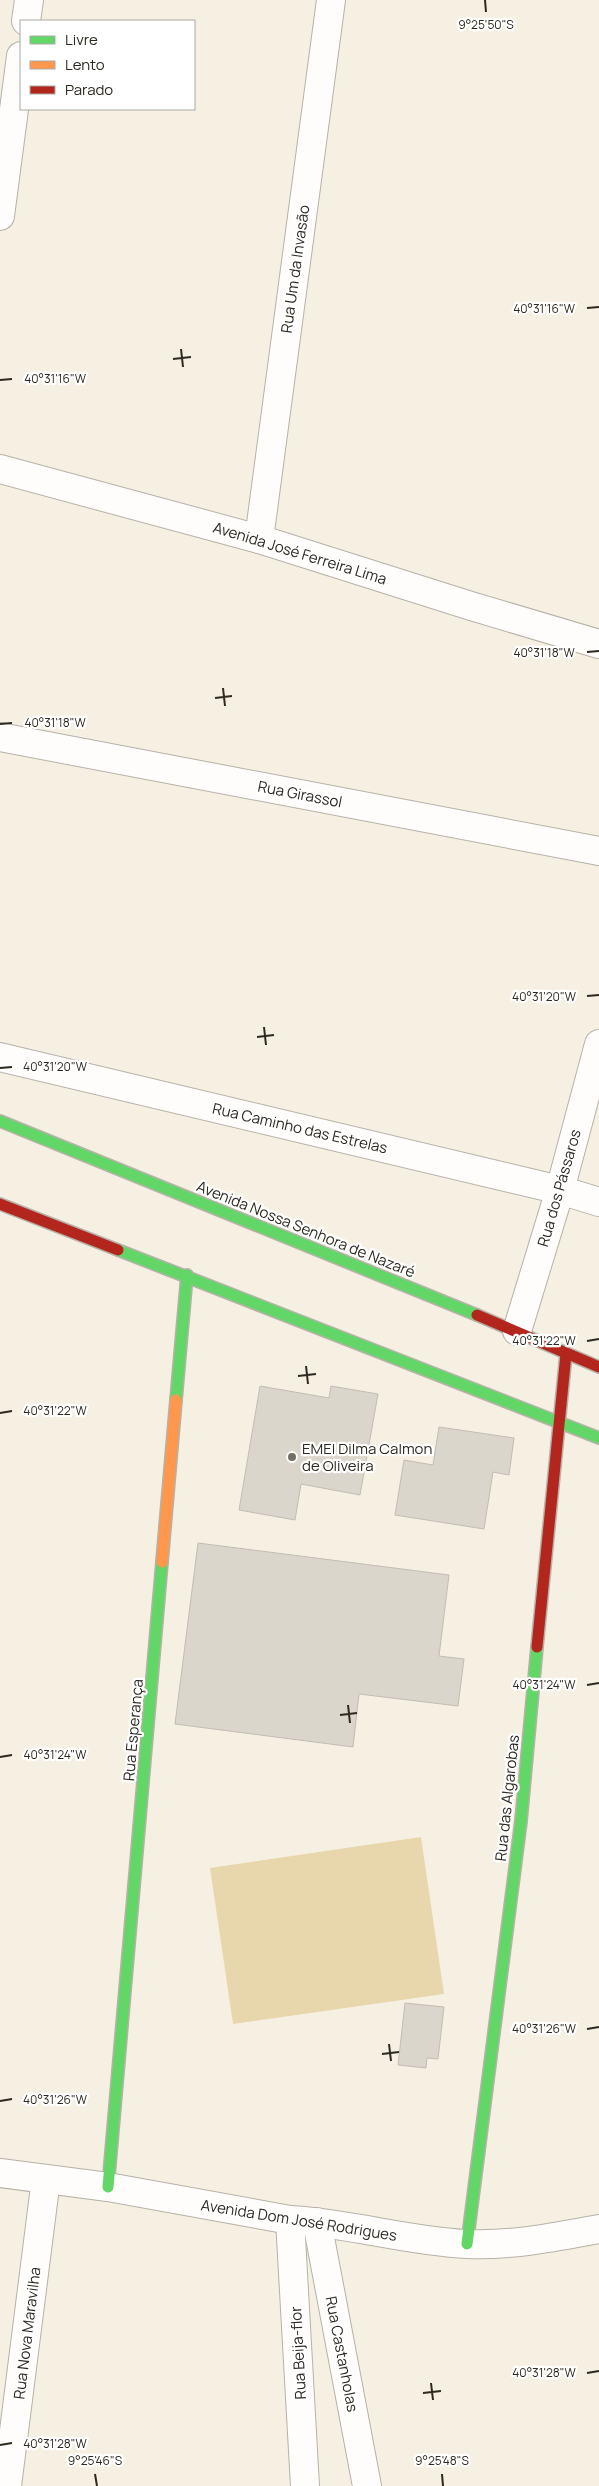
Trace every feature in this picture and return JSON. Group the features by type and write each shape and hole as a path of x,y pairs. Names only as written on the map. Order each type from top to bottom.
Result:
{"street":[{"path":"26,20 29,0"},
{"name":"Rua Um da Invasão","path":"259,539 332,0"},
{"path":"0,216 20,64"},
{"name":"Avenida José Ferreira Lima","path":"0,469 259,539 599,644"},
{"name":"Rua Girassol","path":"0,737 599,852"},
{"name":"Rua dos Pássaros","path":"517,1331 560,1190 599,1044"},
{"name":"Rua Caminho das Estrelas","path":"0,1057 560,1190 599,1202"},
{"name":"Avenida Nossa Senhora de Nazaré","path":"0,1121 517,1331 599,1367"},
{"path":"0,1204 188,1275 599,1438"},
{"name":"Rua Esperança","path":"108,2187 188,1275"},
{"name":"Rua das Algarobas","path":"467,2244 521,1821 558,1421 566,1354"},
{"name":"Avenida Dom José Rodrigues","path":"0,2173 108,2187 390,2236 467,2244 524,2243 599,2229"},
{"name":"Rua Nova Maravilha","path":"7,2486 46,2179"},
{"name":"Rua Beija-flor","path":"290,2220 306,2486"},
{"name":"Rua Castanholas","path":"317,2222 367,2486"}],"shaded area":[{"path":"421,1837 444,1994 233,2024 210,1868"}],"building":[{"path":"260,1386 329,1398 331,1386 378,1394 360,1495 301,1484 295,1520 239,1510"},
{"path":"439,1427 514,1438 509,1475 493,1472 484,1529 395,1515 404,1460 433,1465"},
{"path":"198,1543 449,1575 439,1656 464,1659 458,1706 359,1694 353,1747 175,1724"},
{"path":"405,2003 444,2007 438,2059 427,2058 426,2068 398,2065"}],"traffic: fast":[{"path":"0,1121 477,1315"},
{"path":"118,1250 599,1438"},
{"path":"176,1400 187,1275"},
{"path":"108,2187 162,1562"},
{"path":"467,2244 521,1821 537,1647"}],"traffic: slow":[{"path":"162,1562 176,1400"}],"traffic: jam":[{"path":"0,1204 118,1250"},
{"path":"477,1315 599,1367"},
{"path":"537,1647 566,1354"}],"place":[{"name":"EMEI Dilma Calmon de Oliveira","path":"292,1457"}]}
